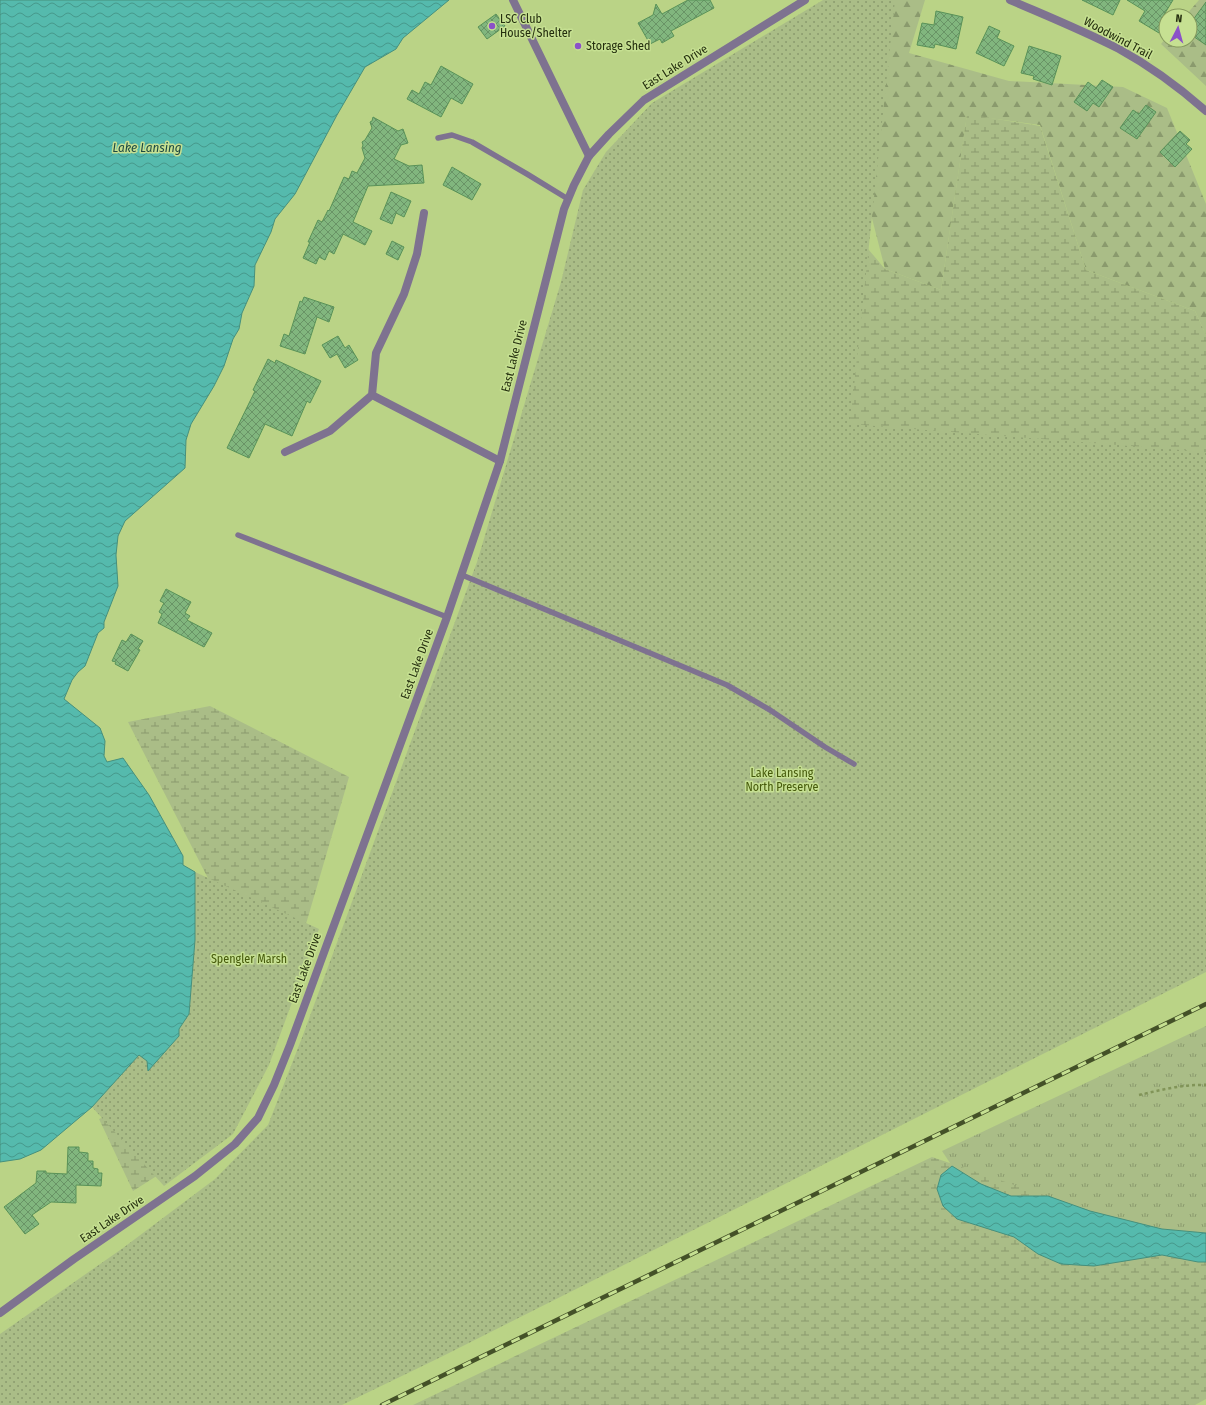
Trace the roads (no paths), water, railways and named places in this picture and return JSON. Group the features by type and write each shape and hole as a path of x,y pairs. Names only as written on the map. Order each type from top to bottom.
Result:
{"street":[{"path":"513,0 588,156"},
{"name":"East Lake Drive","path":"0,1313 74,1259 195,1176 235,1144 258,1118 274,1085 290,1045 462,575 500,461 564,209 588,156 618,124 644,100 805,0"},
{"name":"Woodwind Trail","path":"1010,0 1094,36 1120,50 1170,82 1206,111"},
{"path":"285,452 330,431 372,395 376,353 404,294 417,254 424,213"},
{"path":"372,395 500,461"}],"lane":[{"path":"438,138 452,135 472,142 568,199"},
{"path":"238,536 447,617"},
{"path":"462,575 727,685 770,710 825,747 854,764"}],"water":[{"name":"Lake Lansing","path":"0,0 449,0 403,38 396,49 365,67 337,115 295,194 275,219 271,232 255,265 254,286 242,313 239,329 233,339 224,366 191,424 186,440 185,468 125,521 118,536 116,555 118,586 104,622 104,628 98,633 85,666 72,680 64,699 100,728 105,741 104,756 107,762 123,758 149,795 183,856 183,865 195,872 195,940 189,1014 179,1029 179,1036 148,1071 147,1061 139,1055 92,1107 41,1150 20,1159 0,1162"},
{"path":"952,1166 981,1184 1011,1196 1048,1196 1090,1211 1162,1229 1206,1233 1206,1262 1198,1262 1162,1255 1094,1266 1061,1264 1038,1254 1014,1237 957,1219 943,1206 937,1189 941,1175"}],"railway":[{"path":"382,1405 1206,1004"}],"place":[{"name":"LSC Club House/Shelter","path":"492,26"},
{"name":"Storage Shed","path":"578,46"}],"park label":[{"name":"Lake Lansing North Preserve","path":"782,780"},
{"name":"Spengler Marsh","path":"249,959"}]}
